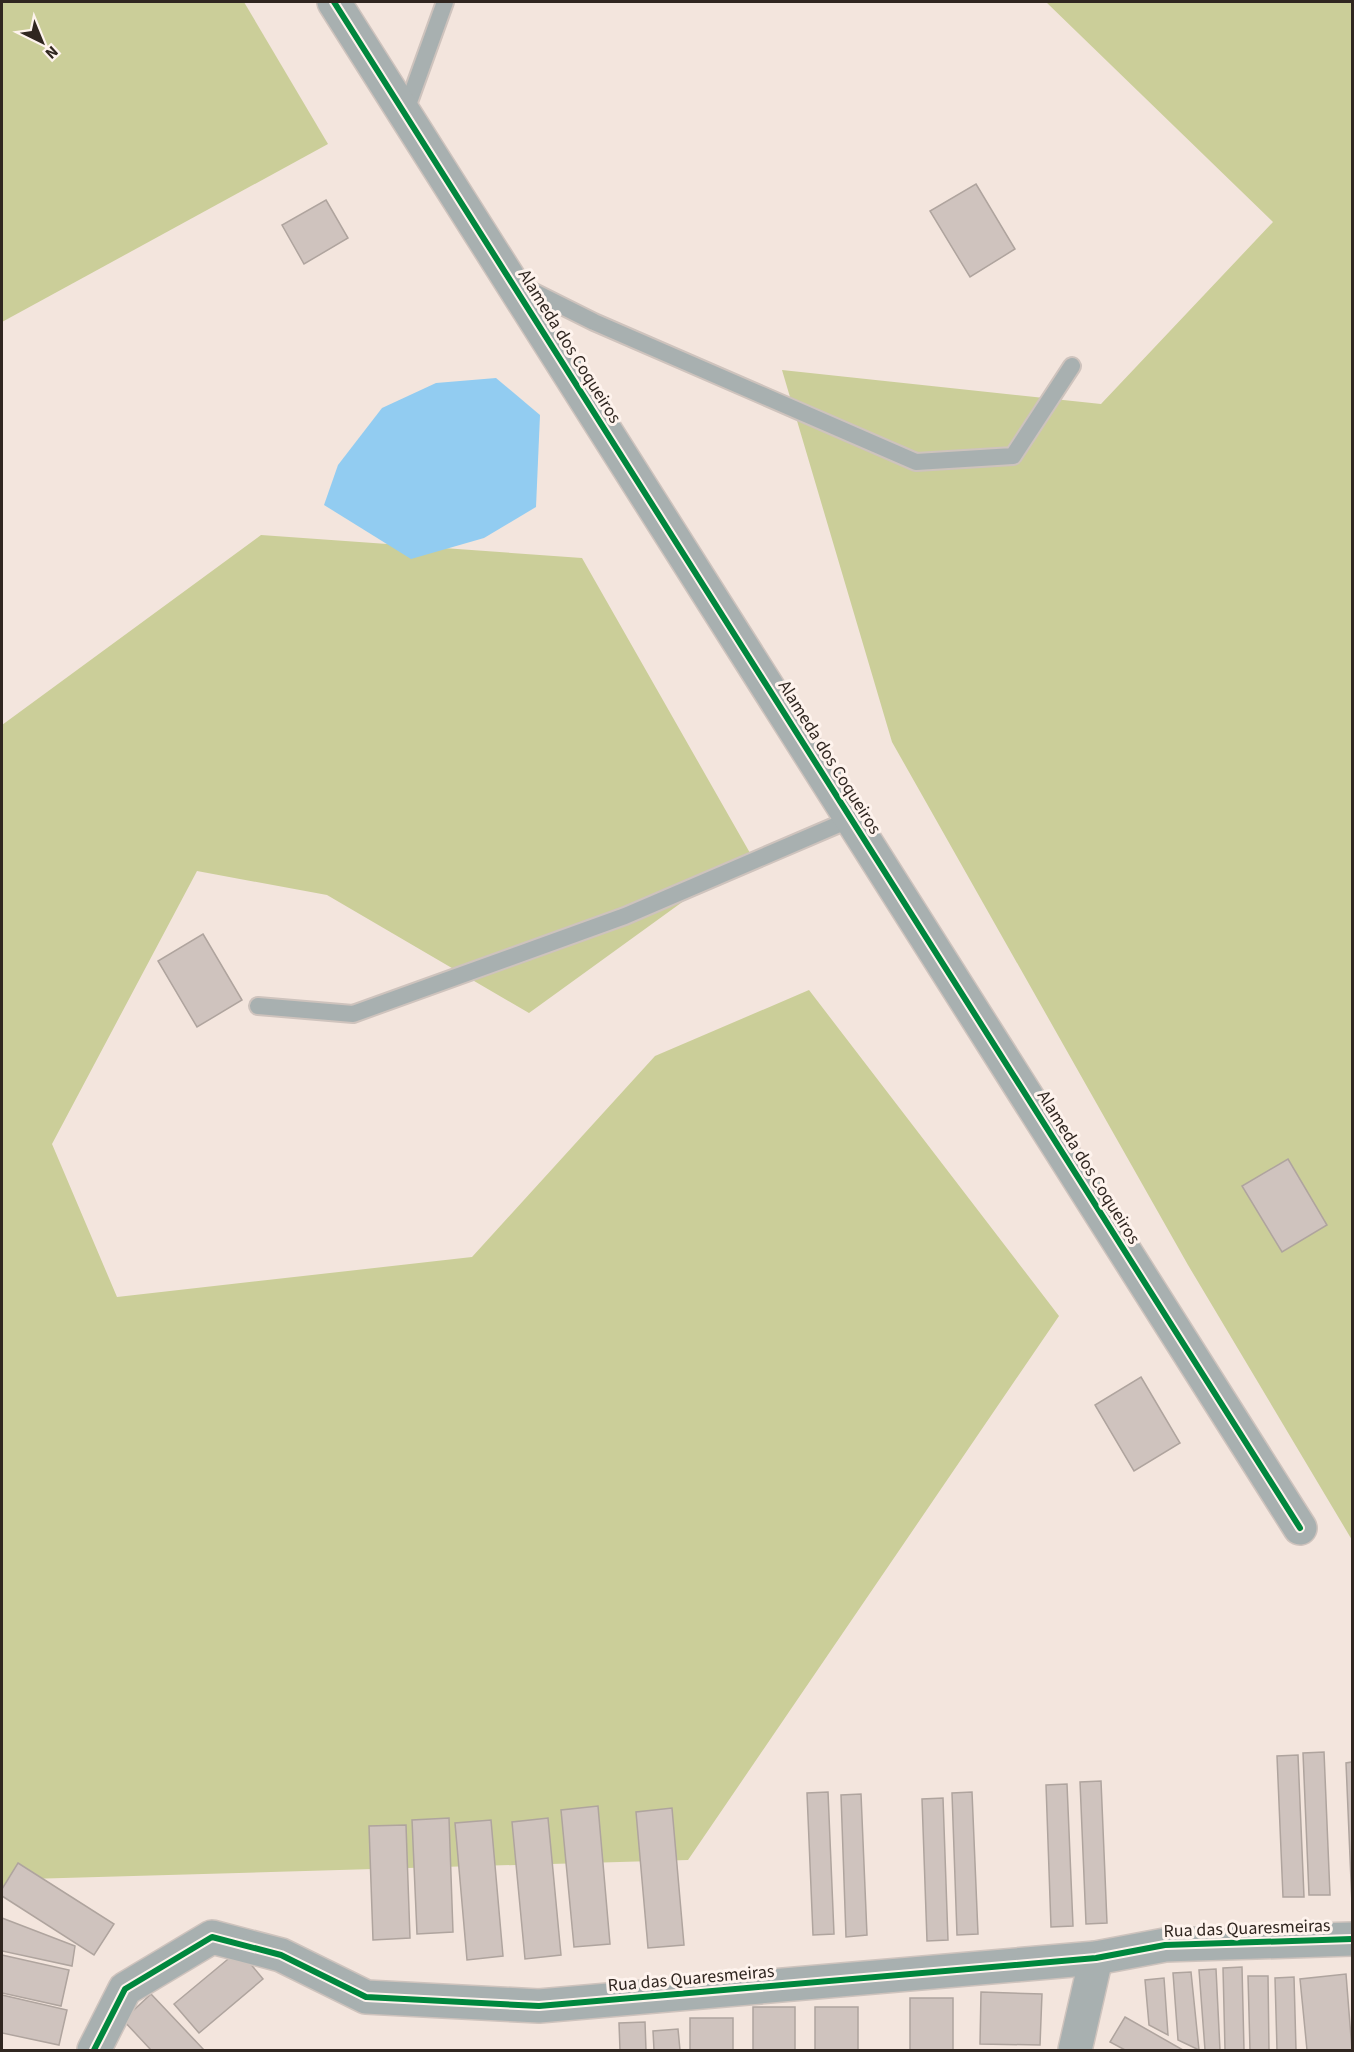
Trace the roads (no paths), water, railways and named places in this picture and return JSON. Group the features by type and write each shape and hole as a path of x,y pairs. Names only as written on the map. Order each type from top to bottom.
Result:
{"street":[{"name":"Alameda dos Coqueiros","path":"334,2 1300,1528"},
{"name":"Rua das Quaresmeiras","path":"94,2050 125,1989 212,1937 281,1955 366,1997 539,2007 1096,1958 1165,1945 1353,1939"},
{"path":"1075,2050 1096,1958"}],"lane":[{"path":"405,113 445,2"},
{"path":"510,280 594,322 916,462 1014,456 1072,366"},
{"path":"258,1006 353,1014 625,916 851,819"}],"water":[{"path":"496,378 540,415 536,507 484,538 411,559 324,505 338,465 382,408 436,383"}]}
